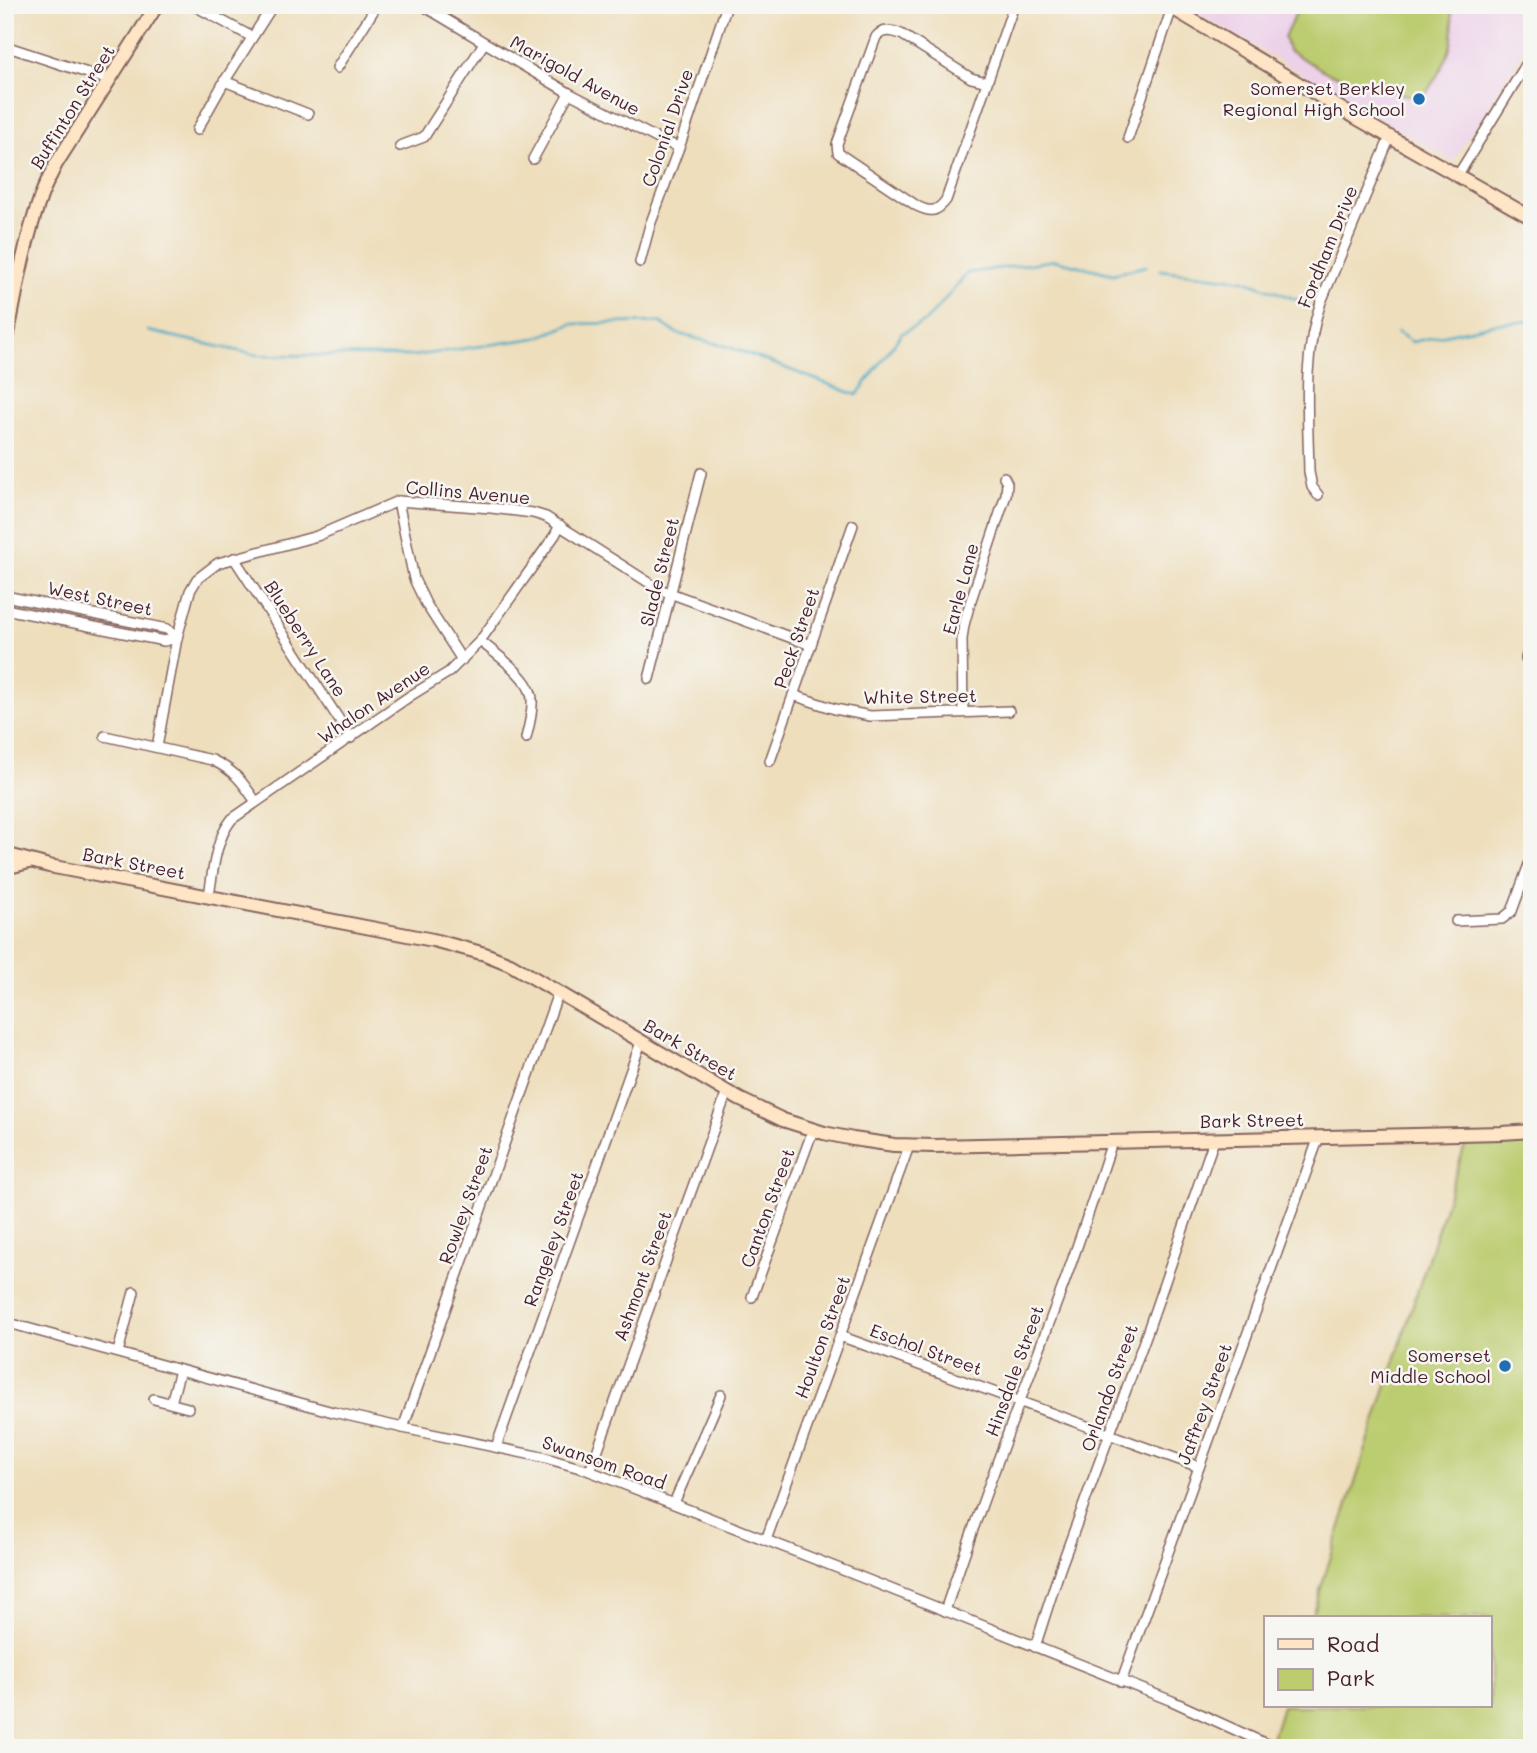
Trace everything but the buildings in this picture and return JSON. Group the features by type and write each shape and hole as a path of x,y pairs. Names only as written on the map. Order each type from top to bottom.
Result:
{"main road":[{"name":"Buffinton Street","path":"5,349 22,263 40,198 56,164 157,5"},
{"path":"1169,7 1532,218"},
{"name":"Bark Street","path":"5,854 32,862 452,944 498,959 772,1115 813,1130 867,1142 909,1146 1532,1131"},
{"path":"5,868 32,862"}],"street":[{"path":"193,5 252,37"},
{"path":"197,130 224,81 273,5"},
{"path":"337,68 377,5"},
{"name":"Marigold Avenue","path":"422,5 569,93 662,141 679,147"},
{"name":"Colonial Drive","path":"640,262 650,225 727,5"},
{"path":"987,82 971,78 901,34 887,30 879,33 837,144 838,153 924,210 935,211 940,208 946,200 1014,5"},
{"path":"1128,138 1169,7"},
{"path":"400,146 424,137 484,43"},
{"path":"5,46 109,80"},
{"path":"1458,175 1532,55"},
{"path":"224,81 308,114"},
{"path":"533,159 569,93"},
{"name":"Fordham Drive","path":"1318,495 1312,487 1309,472 1308,379 1314,324 1390,137"},
{"name":"Slade Street","path":"649,679 701,473"},
{"name":"Earle Lane","path":"962,712 964,625 1006,495 1007,483 1004,477"},
{"path":"398,501 414,579 426,604 463,660"},
{"name":"Collins Avenue","path":"157,747 177,638 190,591 197,579 218,563 317,536 398,501 479,507 546,517 659,589 811,645"},
{"name":"Whalon Avenue","path":"209,897 223,832 232,819 463,660 480,641 560,525"},
{"name":"Peck Street","path":"770,761 853,525"},
{"name":"Blueberry Lane","path":"234,558 351,738"},
{"name":"West Street","path":"5,596 167,629 177,638"},
{"name":"West Street","path":"5,609 164,641 177,638"},
{"path":"1532,640 1526,658 1532,663"},
{"path":"480,641 528,685 533,696 526,738"},
{"name":"White Street","path":"793,695 835,709 870,716 1009,711"},
{"path":"105,736 212,760 228,768 243,782 256,803"},
{"path":"1456,921 1503,919 1507,916 1512,911 1532,856"},
{"name":"Rowley Street","path":"402,1428 558,992"},
{"name":"Rangeley Street","path":"496,1447 641,1042"},
{"name":"Ashmont Street","path":"590,1471 727,1091"},
{"name":"Canton Street","path":"752,1297 813,1130"},
{"name":"Jaffrey Street","path":"1121,1682 1319,1137"},
{"name":"Orlando Street","path":"1035,1647 1060,1569 1214,1140"},
{"name":"Hinsdale Street","path":"945,1611 1019,1401 1061,1293 1112,1142"},
{"name":"Houlton Street","path":"766,1540 909,1146"},
{"path":"118,1352 134,1292"},
{"name":"Swansom Road","path":"5,1322 333,1412 542,1457 590,1471 1172,1702 1275,1748"},
{"name":"Eschol Street","path":"840,1336 1199,1467"},
{"path":"171,1403 180,1370"},
{"path":"674,1503 721,1395"},
{"path":"154,1399 188,1408"}],"shaded area":[{"name":"Somerset Berkley Regional High School","path":"1183,5 1532,5 1532,38 1453,161"}],"green space":[{"path":"1300,5 1450,5 1453,32 1448,55 1422,99 1330,74 1288,50 1284,37"},
{"path":"1532,1140 1532,1748 1292,1748 1272,1738 1281,1708 1492,1708 1492,1616 1312,1616 1466,1142"}],"waterway":[{"path":"148,331 257,355 413,356 536,338 572,324 660,322 676,333 732,348 857,395 902,333 926,321 968,273 1055,260 1113,274 1146,266"},
{"path":"1160,270 1244,280 1306,303"},
{"path":"1397,332 1412,342 1494,324 1532,321"}],"place":[{"name":"Somerset Berkley Regional High School","path":"1419,99"},
{"name":"Somerset Middle School","path":"1505,1366"}]}
